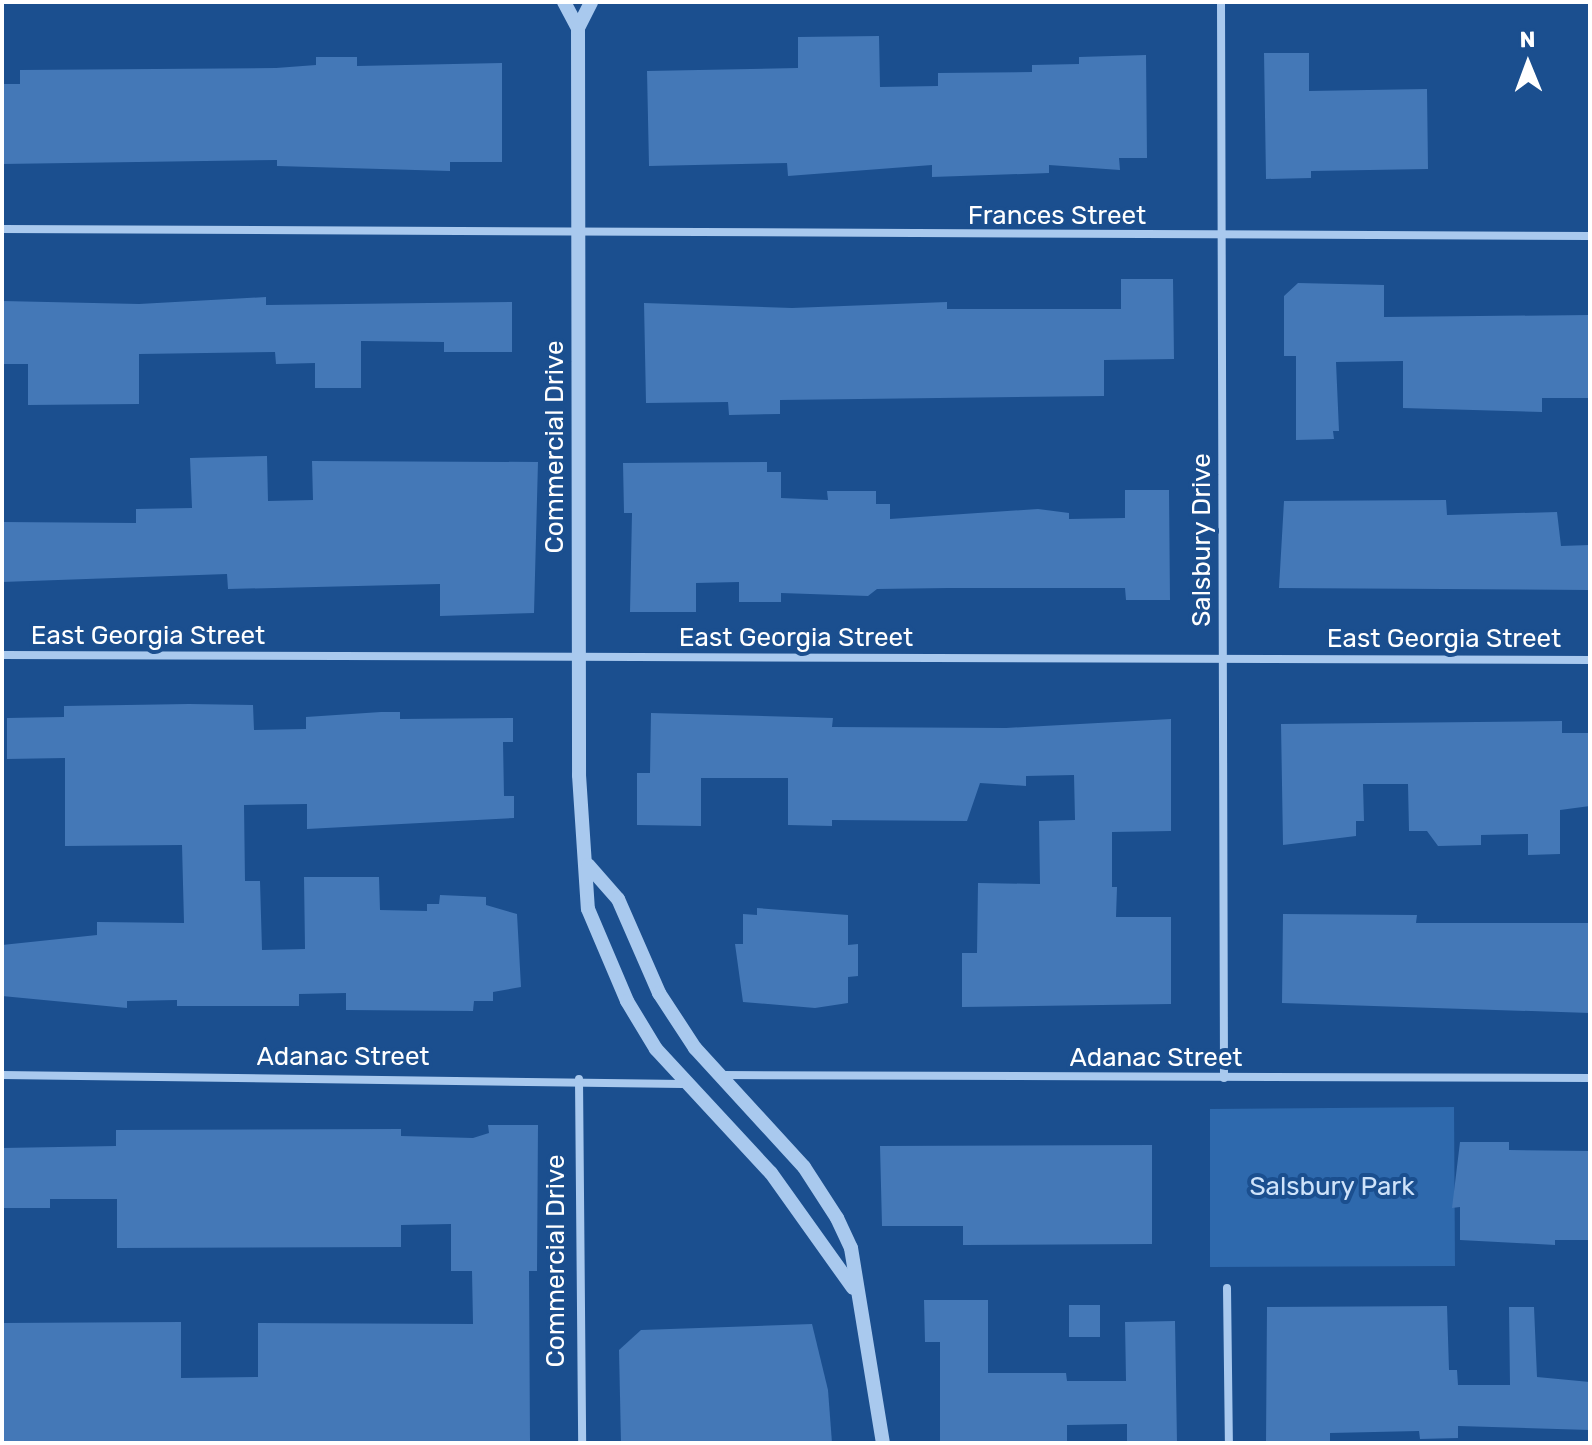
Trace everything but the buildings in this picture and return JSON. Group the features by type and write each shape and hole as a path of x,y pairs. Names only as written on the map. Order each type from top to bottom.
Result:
{"street":[{"name":"Commercial Drive","path":"564,2 578,28"},
{"name":"Commercial Drive","path":"591,2 578,28 579,775 588,865 588,909 644,1030 683,1084 771,1173 853,1288"},
{"name":"Salsbury Drive","path":"1221,2 1224,1078"},
{"name":"Frances Street","path":"2,229 525,234 1590,236"},
{"name":"East Georgia Street","path":"2,655 1590,660"},
{"path":"588,865 618,899 659,993 721,1075 804,1167 837,1218 851,1248 853,1288 878,1385 883,1443"},
{"name":"Adanac Street","path":"2,1075 579,1079 683,1084"},
{"name":"Adanac Street","path":"721,1075 1590,1078"},
{"name":"Commercial Drive","path":"579,1079 582,1443"},
{"path":"1227,1288 1229,1443"}],"green space":[{"name":"Salsbury Park","path":"1454,1107 1455,1266 1210,1267 1210,1109"}]}
